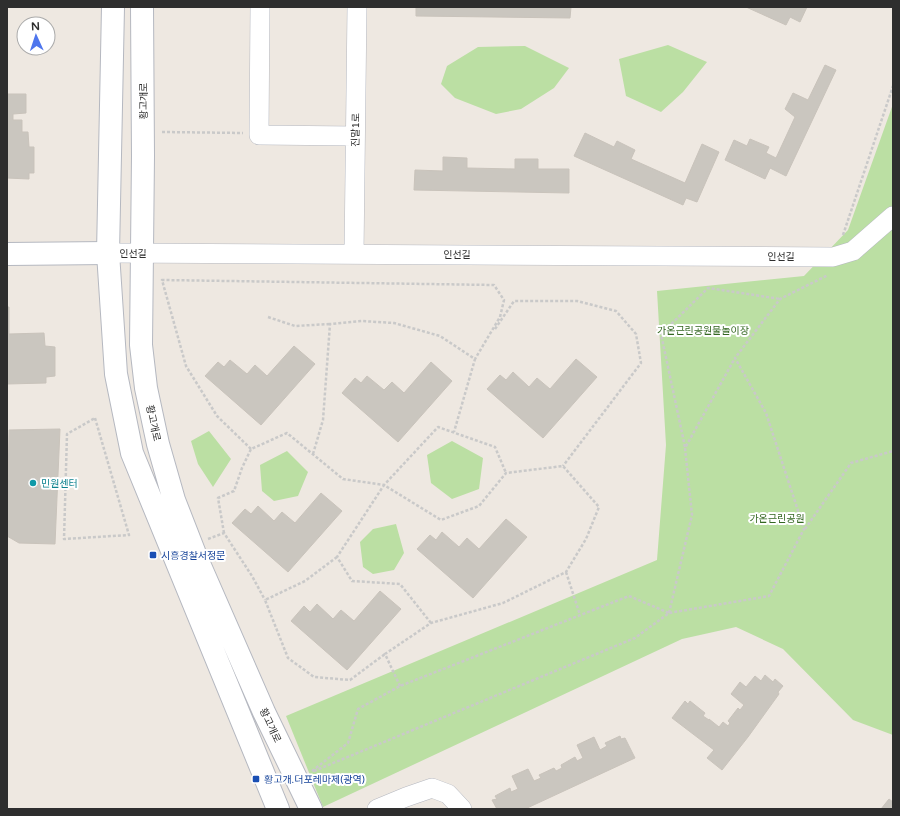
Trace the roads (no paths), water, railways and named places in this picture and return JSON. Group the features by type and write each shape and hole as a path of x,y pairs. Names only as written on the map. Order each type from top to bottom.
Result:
{"main road":[{"path":"113,7 108,253 116,374 132,453 278,809"},
{"name":"황고개로","path":"142,7 143,132 142,253 140,296 142,352 146,388 158,444 174,500 197,559 264,712 311,809"},
{"name":"인선길","path":"7,254 108,253"}],"street":[{"path":"260,7 259,134 355,136"},
{"name":"진말1로","path":"354,254 357,7"},
{"name":"인선길","path":"108,253 833,257 853,251 893,216"},
{"path":"377,809 432,788 448,794 462,809"}],"place":[{"name":"민원센터","path":"33,483"},
{"name":"시흥경찰서정문","path":"153,555"},
{"name":"황고개.더포레마제(광역)","path":"256,779"}],"park label":[{"name":"가온근린공원물놀이장","path":"703,330"},
{"name":"가온근린공원","path":"777,518"}]}
